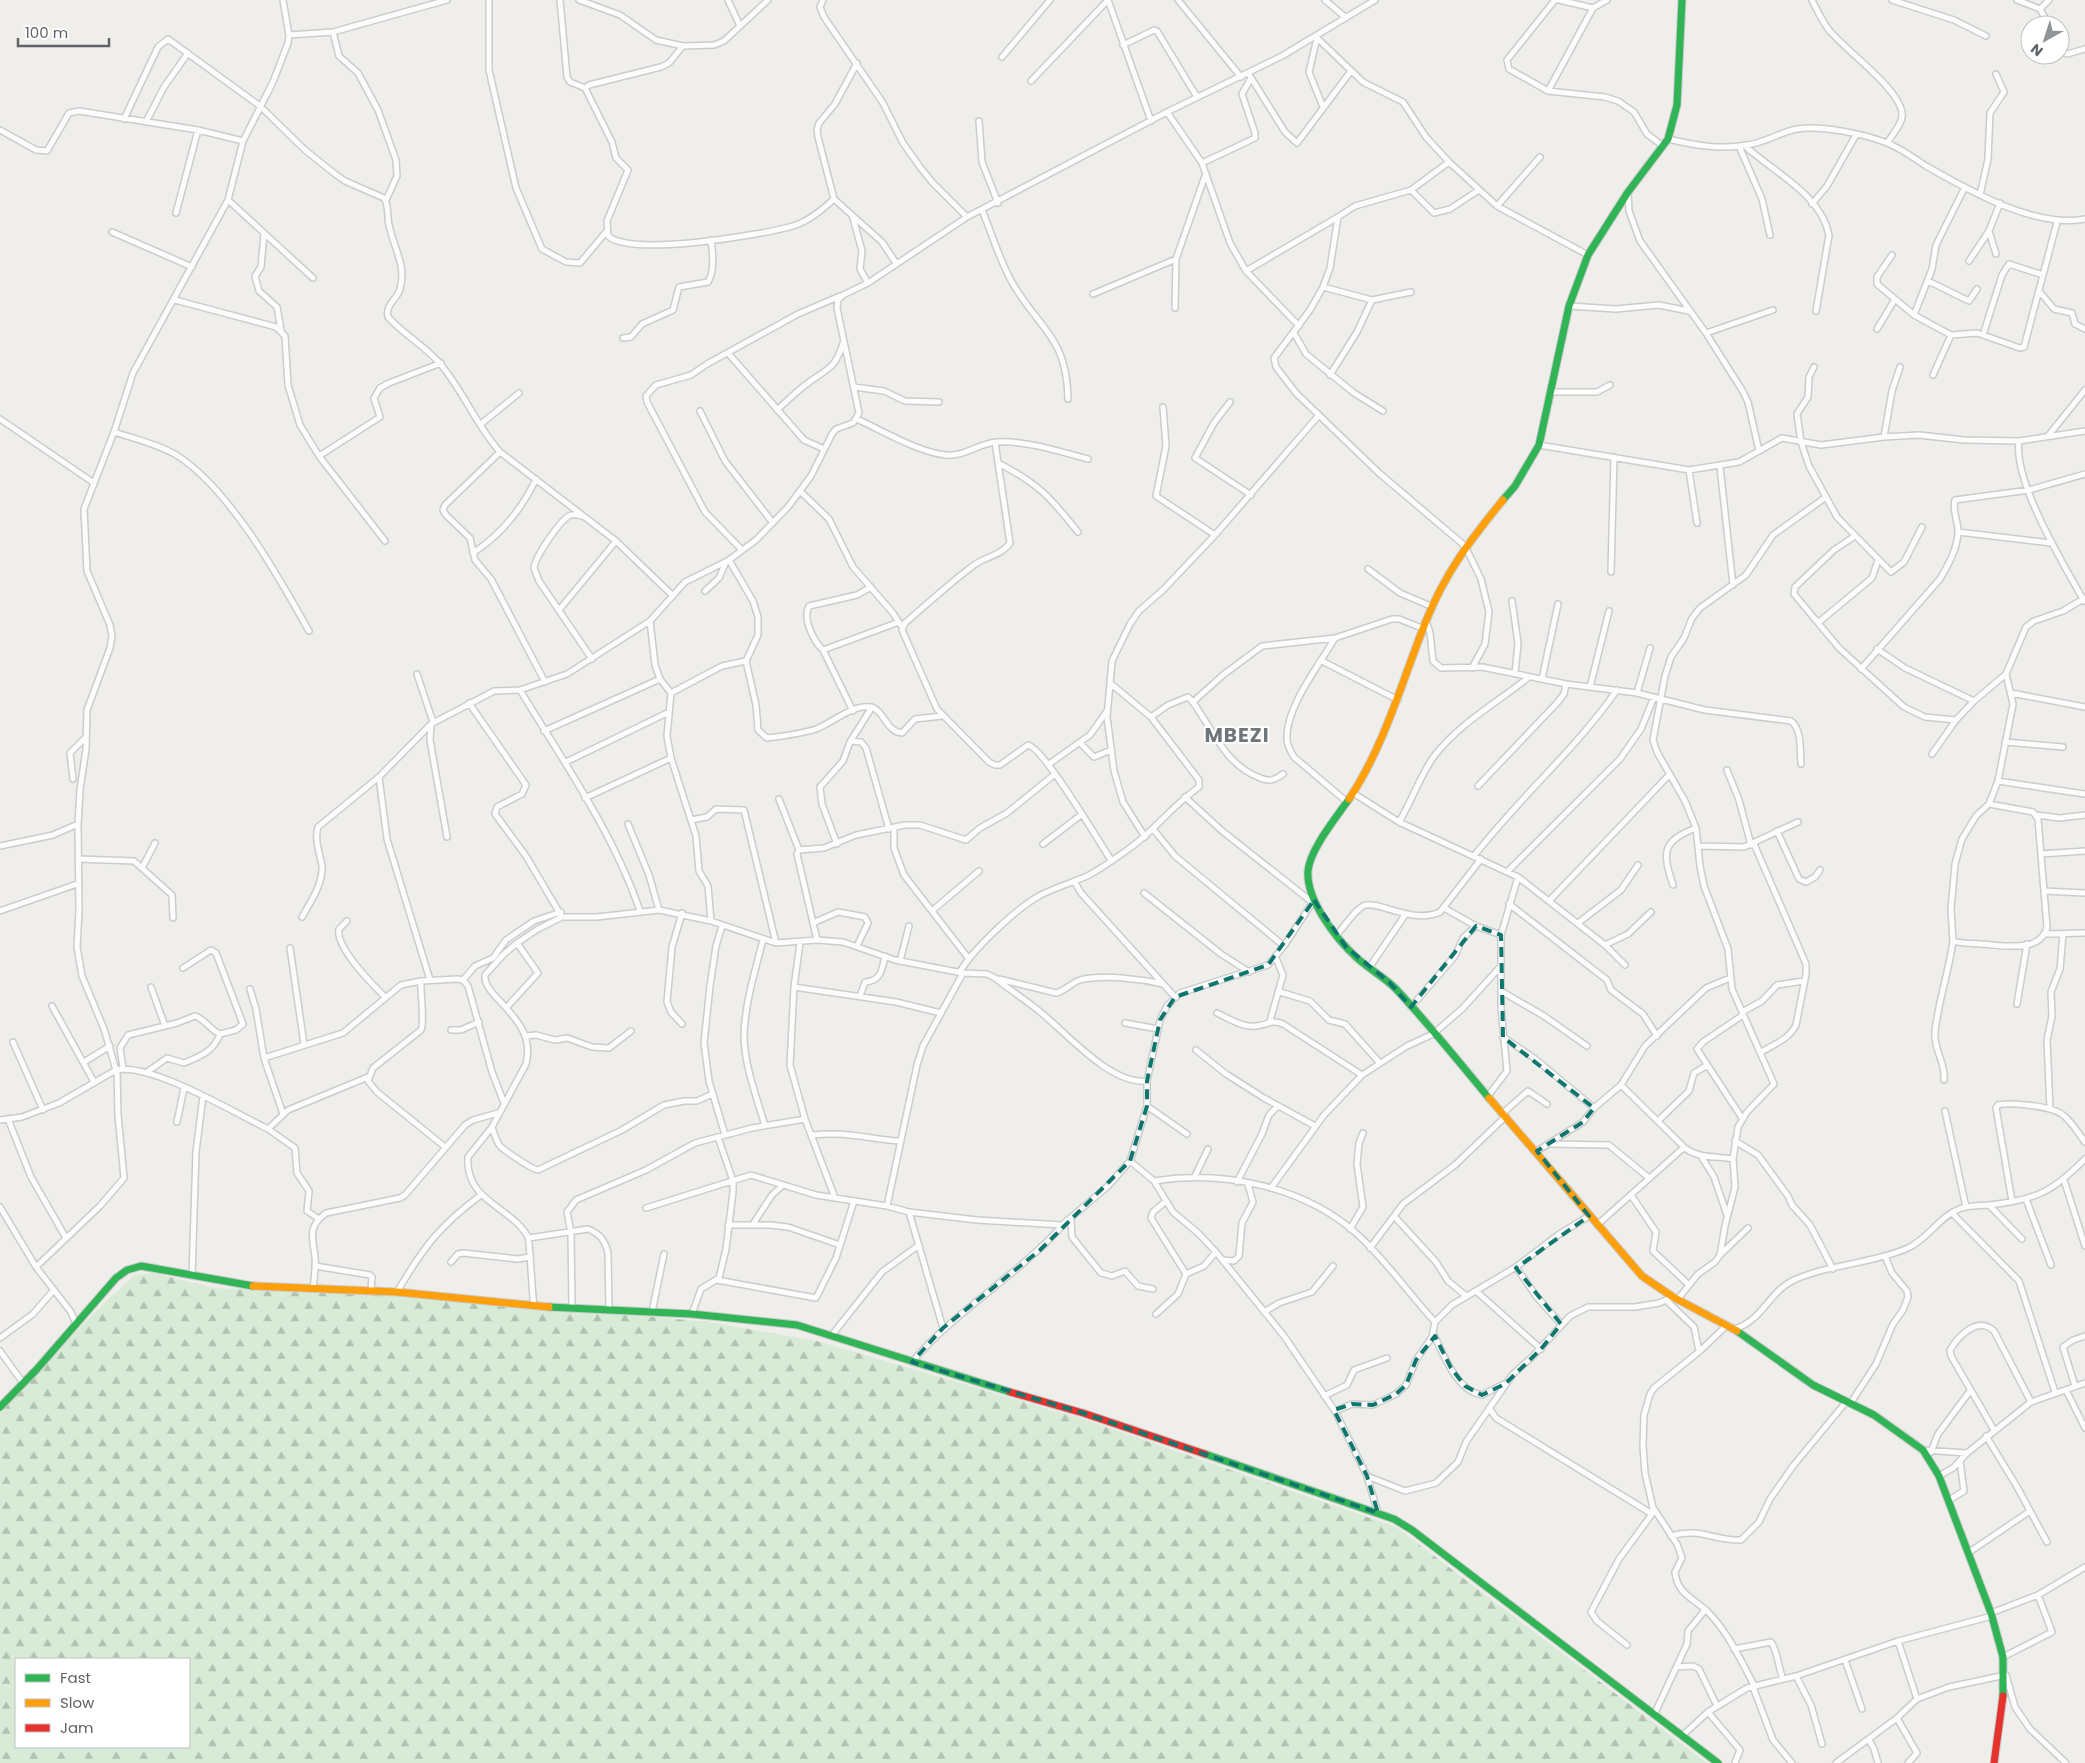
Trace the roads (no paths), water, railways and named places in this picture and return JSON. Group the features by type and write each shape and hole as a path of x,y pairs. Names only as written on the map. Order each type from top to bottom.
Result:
{"street":[{"path":"119,1069 79,963 77,947 79,911 77,884 78,824 87,710 110,648 112,636 110,625 88,571 84,509 114,432 132,373 175,300 228,200 243,141 273,82 289,36 283,0"},
{"path":"289,36 333,32 447,0"},
{"path":"489,0 489,70 516,188 530,218 539,244 545,252 557,258 580,262 606,232 607,221 628,174 626,167 616,158 612,142 585,88 570,82 567,77 564,65 560,0"},
{"path":"579,0 620,15 656,40 683,46 714,45 724,40 768,0"},
{"path":"728,0 740,26"},
{"path":"1002,57 1050,0"},
{"path":"1031,81 1108,0 1151,121"},
{"path":"1178,0 1241,77"},
{"path":"1326,0 1345,18"},
{"path":"742,550 705,512 647,402 646,396 656,385 691,375 798,314 868,283 967,217 998,203 1197,97 1241,77 1250,76 1375,0"},
{"path":"1555,0 1517,45 1507,60 1506,65 1516,74 1548,91 1605,97 1618,101 1634,112 1647,134 1664,146"},
{"path":"1559,0 1593,8"},
{"path":"1548,91 1593,8 1606,0"},
{"path":"1682,0 1677,105 1668,139 1628,192 1588,255 1579,275 1569,306 1539,445 1515,486 1465,546 1426,620 1398,700 1373,755 1353,793 1315,850 1308,868 1308,884 1313,901 1336,936 1369,968 1390,983 1537,1151 1632,1266 1673,1299 1730,1327 1813,1385 1874,1414 1927,1451 1949,1500 1991,1614 2015,1706 2030,1729 2066,1763"},
{"path":"1812,0 1829,29 1876,76 1901,108 1903,114 1901,121 1887,143"},
{"path":"1892,0 1948,18 1986,36"},
{"path":"2017,0 2040,8 2044,15"},
{"path":"2040,8 2049,0"},
{"path":"821,1 824,18 883,103 903,142 932,182 967,217"},
{"path":"1123,44 1154,30 1157,31 1197,97"},
{"path":"333,32 339,56 358,73 378,110 396,160 397,176 386,200 388,222 398,248 401,274 400,290 390,304 387,311 388,317 441,364 500,452 616,542 672,595"},
{"path":"1316,37 1370,87 1392,95 1403,102 1420,129 1449,162 1497,206 1588,255"},
{"path":"1316,37 1309,72 1323,107"},
{"path":"124,120 145,72 164,41 168,39 260,106 334,174 386,200"},
{"path":"585,88 589,85 661,67 670,63 683,46"},
{"path":"2070,53 2085,49"},
{"path":"146,122 164,87 188,52"},
{"path":"857,63 842,92 817,130 834,199 882,242 896,263"},
{"path":"1250,76 1294,143 1297,143 1302,139 1313,119 1351,71"},
{"path":"1980,195 1988,159 1990,113 2004,92 1996,74"},
{"path":"1202,163 1255,138 1242,94 1250,76"},
{"path":"0,130 42,152 50,148 63,121 74,110 124,120 198,130 243,141"},
{"path":"1167,112 1202,163 1230,242 1246,271 1298,326"},
{"path":"979,121 982,162 998,203"},
{"path":"1668,139 1715,147 1742,146 1764,142 1796,129 1826,130 1856,135 1887,143 1964,188 2000,203 2057,222 2085,219"},
{"path":"176,213 198,130"},
{"path":"1812,204 1827,186 1856,135"},
{"path":"1742,146 1800,190 1824,220 1829,235 1816,311"},
{"path":"1742,146 1759,192 1770,235"},
{"path":"1497,206 1540,157"},
{"path":"1246,271 1355,206 1411,190 1449,162"},
{"path":"1175,308 1176,259 1206,172"},
{"path":"1914,315 1928,281 1936,245 1964,188"},
{"path":"1411,190 1434,213 1450,209 1479,190"},
{"path":"1628,192 1629,211 1640,241 1706,334 1742,390 1748,402 1759,451"},
{"path":"606,232 608,236 617,241 655,245 711,240 794,226 810,219 834,199"},
{"path":"228,200 313,278"},
{"path":"1969,261 1989,231 2000,203"},
{"path":"982,210 1013,283 1058,345 1067,378 1068,399"},
{"path":"852,216 862,252 860,269 868,283"},
{"path":"1338,217 1330,268 1323,287 1294,332 1278,350 1274,358 1276,367 1296,393 1379,474 1465,546 1482,579 1489,612 1485,644 1472,668"},
{"path":"1892,255 1876,280 1877,284 1914,315 1951,335 1968,333 1983,335 2020,348 2024,347 2057,222"},
{"path":"1989,231 1996,254"},
{"path":"112,232 192,267"},
{"path":"264,234 261,267 255,276 259,291 277,307 281,330 285,336 288,385 300,425 319,456 385,542"},
{"path":"623,338 631,337 642,324 673,310 679,286 708,282 711,276 713,252 711,240"},
{"path":"1093,294 1176,259"},
{"path":"1983,335 2002,275 2009,264 2043,275"},
{"path":"1928,281 1969,301 1977,289"},
{"path":"1323,287 1372,300 1411,292"},
{"path":"2039,291 2054,309 2072,313 2075,324 2085,329"},
{"path":"302,917 320,882 322,873 316,836 318,827 379,777 432,723 494,691 520,690 567,674 650,621 685,582 728,561 773,523 811,476 836,429 853,424 859,413 837,308 838,300 843,294"},
{"path":"175,300 276,327 281,330"},
{"path":"1330,375 1357,332 1372,300"},
{"path":"1877,330 1895,300"},
{"path":"1569,306 1616,308 1659,306 1689,311"},
{"path":"1706,334 1773,310"},
{"path":"1294,332 1306,354 1330,375 1383,411"},
{"path":"1934,375 1951,335"},
{"path":"777,410 803,386 829,370 839,357 843,341"},
{"path":"728,353 753,379 804,440 824,449"},
{"path":"319,456 380,417 374,398 380,388 441,364"},
{"path":"1814,367 1809,377 1808,397 1797,412 1801,442 1809,466 1837,517 1889,571 1894,572 1904,562 1922,527"},
{"path":"1884,437 1892,392 1900,367"},
{"path":"1550,392 1597,392 1610,385"},
{"path":"854,387 884,391 904,401 939,402"},
{"path":"2048,436 2085,390"},
{"path":"481,424 519,393"},
{"path":"1230,402 1214,423 1195,458 1251,495"},
{"path":"1163,407 1166,446 1156,496 1215,535"},
{"path":"700,411 725,461 773,523"},
{"path":"1145,837 1123,802 1117,786 1107,711 1112,661 1130,624 1215,535 1319,415"},
{"path":"0,419 94,483"},
{"path":"857,419 930,451 947,455 961,453 996,442 1006,442 1088,459"},
{"path":"1539,445 1689,470 1720,467 1739,462 1782,438 1821,445 1884,437 1919,435 1964,440 2019,441 2085,431"},
{"path":"114,432 154,444 178,456 226,502 277,573 310,631"},
{"path":"1932,754 1956,720 1974,701 2006,674 2026,627 2034,621 2063,611 2084,600 2051,543 2029,490 2020,459 2019,441"},
{"path":"823,650 901,624 968,570 1002,550 1010,543 996,442"},
{"path":"500,452 443,507 446,515 470,538 477,563 491,579 546,682"},
{"path":"1611,572 1614,457"},
{"path":"998,463 1038,487 1049,496 1078,532"},
{"path":"1720,467 1733,585"},
{"path":"1689,470 1697,523"},
{"path":"1860,668 1940,579 1954,550 1958,532 1954,503 1957,499 2029,490 2085,474"},
{"path":"473,553 500,533 531,490 536,479"},
{"path":"800,491 828,519 847,558 901,624 912,656 942,716 995,766 1000,765 1028,745 1034,747 1049,764 1111,860"},
{"path":"1720,1255 1727,1215 1735,1187 1733,1159 1735,1141 1742,1118 1760,1098 1774,1087 1773,1080 1743,1014 1730,978 1728,949 1704,886 1696,828 1654,746 1661,700 1671,657 1684,638 1692,618 1700,608 1733,585 1749,570 1773,535 1826,497"},
{"path":"585,517 574,514 568,516 545,544 534,563 535,574 592,659"},
{"path":"1958,532 2051,543"},
{"path":"1855,536 1828,555 1794,587 1794,594 1839,648 1915,714 1956,720"},
{"path":"559,610 616,542"},
{"path":"1819,622 1872,578 1878,560"},
{"path":"705,591 722,574 728,561"},
{"path":"728,561 753,601 758,617 758,635 746,661 756,705 758,730 766,738 814,729 853,711 872,707"},
{"path":"1368,569 1400,593 1433,607"},
{"path":"853,711 823,650 814,640 807,614 809,606 857,595 871,587"},
{"path":"1512,601 1518,644 1515,674"},
{"path":"1542,679 1558,604"},
{"path":"1590,687 1609,611"},
{"path":"1193,702 1223,675 1262,646 1335,638 1366,626 1392,619 1399,619 1422,628"},
{"path":"1426,620 1430,634 1433,661 1436,665 1449,669 1482,667 1566,684 1637,693 1705,710 1790,721 1796,725 1798,731 1801,764"},
{"path":"650,621 652,652 660,679 671,693 667,736 671,758 696,836 699,871 708,886 711,921"},
{"path":"1335,638 1294,711 1287,739 1289,749 1294,757 1347,802"},
{"path":"1637,693 1650,648"},
{"path":"1877,650 1905,668 1974,701"},
{"path":"671,693 722,666 746,661"},
{"path":"1322,661 1398,700"},
{"path":"417,674 432,723 430,740 446,837"},
{"path":"1944,1080 1944,1068 1936,1047 1935,1031 1953,941 1951,909 1955,864 1968,828 1976,816 1989,804 1998,781 2013,704 2006,674"},
{"path":"1399,822 1434,756 1442,746 1459,730 1529,677"},
{"path":"544,731 660,679"},
{"path":"887,1206 899,1141 923,1046 969,959 1028,903 1038,896 1089,875 1145,837 1185,797 1199,787 1199,780 1151,717 1110,683"},
{"path":"1478,786 1557,704 1564,694 1566,684"},
{"path":"520,690 544,731 566,762 620,861 640,911"},
{"path":"1474,856 1516,805 1579,740 1617,690"},
{"path":"2011,693 2085,707"},
{"path":"1151,717 1168,705 1186,697 1193,702 1220,744 1238,765 1250,774 1267,781 1275,780 1282,774"},
{"path":"1508,871 1620,759 1641,729 1654,697"},
{"path":"469,703 526,785 522,794 497,807 494,814 526,856 562,914"},
{"path":"872,707 894,731 899,733 902,733 915,720 942,716"},
{"path":"837,844 819,791 820,787 843,761 851,741 872,707"},
{"path":"1049,764 1094,731 1107,711"},
{"path":"566,762 669,712"},
{"path":"73,779 70,753 86,737"},
{"path":"851,741 861,742 866,748 892,828 894,848 904,875 933,910 969,959"},
{"path":"2005,742 2062,747"},
{"path":"1080,743 1094,757 1111,750"},
{"path":"585,798 671,758"},
{"path":"1728,770 1752,844 1806,964 1796,1025 1786,1038 1761,1052"},
{"path":"798,850 824,848 856,835 920,825 966,840 980,828 1007,813 1055,774"},
{"path":"1550,900 1670,774"},
{"path":"379,777 387,839 430,980"},
{"path":"1998,781 2084,794"},
{"path":"1353,793 1399,822 1482,858 1518,877 1550,900 1625,964"},
{"path":"1185,797 1220,830 1313,901"},
{"path":"779,799 798,850 797,854 817,940"},
{"path":"1989,804 2059,818 2085,815"},
{"path":"691,820 707,817 716,809 744,810 776,943"},
{"path":"1043,844 1081,815"},
{"path":"1953,941 2018,946 2040,940 2045,934 2047,911 2037,815"},
{"path":"1699,846 1736,848 1752,844 1798,822"},
{"path":"0,846 53,835 78,824"},
{"path":"628,824 649,875 659,910"},
{"path":"1673,885 1666,860 1666,850 1680,834 1696,828"},
{"path":"1153,829 1168,850 1284,946"},
{"path":"1778,831 1799,879 1806,882 1816,878 1820,870"},
{"path":"142,868 155,843"},
{"path":"2041,854 2085,851"},
{"path":"1336,936 1362,907 1377,906 1405,915 1436,914 1444,908 1482,858"},
{"path":"78,859 129,860 142,868 172,895 173,918"},
{"path":"1578,923 1620,890 1638,865"},
{"path":"933,910 979,871"},
{"path":"1488,1096 1506,1071 1500,966 1501,935 1518,877"},
{"path":"1074,881 1081,893 1175,997"},
{"path":"0,911 77,884"},
{"path":"2044,891 2085,892"},
{"path":"1144,893 1221,954 1250,972"},
{"path":"912,1362 943,1328 1030,1259 1062,1225 1071,1220 1108,1186 1130,1160 1147,1106 1147,1081 1158,1028 1163,1013 1175,997 1202,985 1268,965 1276,958 1313,901"},
{"path":"1509,904 1607,980 1611,990 1643,1014 1657,1036"},
{"path":"1444,908 1476,926 1501,935"},
{"path":"264,1058 343,1033 401,985 430,980 463,980 475,966 493,958 506,940 534,921 562,914 614,916 640,911 659,910 682,913 711,921 776,943 800,943 817,940 843,942 900,961 962,972 987,974 1043,1014 1099,1062 1130,1080 1147,1081"},
{"path":"813,923 838,912 864,917 868,923 857,946"},
{"path":"1605,945 1628,934 1650,912"},
{"path":"682,913 672,947 667,1002 671,1012 682,1024"},
{"path":"534,1306 529,1238 508,1217 481,1195 470,1175 468,1158 492,1127 526,1064 529,1054 526,1036 486,984 485,975 517,943 562,914"},
{"path":"1369,968 1405,915"},
{"path":"348,921 339,929 340,940 350,956 385,997"},
{"path":"722,926 714,962 704,1043 705,1063 725,1136"},
{"path":"900,961 909,926"},
{"path":"1411,1007 1455,956 1463,938 1476,926"},
{"path":"2045,934 2085,934"},
{"path":"2050,1109 2047,1040 2052,1016 2051,992 2060,969 2062,934"},
{"path":"763,940 753,977 744,1037 748,1061 765,1126"},
{"path":"506,1008 538,972 517,943"},
{"path":"800,943 794,987 790,1065 794,1087 835,1198"},
{"path":"2017,1004 2027,944"},
{"path":"290,948 304,1044"},
{"path":"36,1267 117,1188 124,1178 118,1115 119,1069 120,1048 128,1035 195,1016 202,1019 211,1029 220,1034 236,1030 244,1022 216,953 211,950 183,968"},
{"path":"860,996 865,982 874,982 879,978 886,956"},
{"path":"1270,1021 1280,992 1283,975 1276,958"},
{"path":"1271,1188 1316,1126 1362,1075 1406,1046 1433,1034 1462,1009 1500,966"},
{"path":"995,978 1056,994 1080,980 1141,979 1162,984"},
{"path":"1537,1151 1583,1122 1594,1108 1621,1085 1640,1052 1706,988 1730,978"},
{"path":"463,980 468,986 492,1072 504,1103"},
{"path":"268,1129 283,1114 368,1077 373,1068 421,1030 424,1025 420,1002 420,981"},
{"path":"1742,1118 1697,1052 1698,1046 1762,1001 1777,985 1804,982"},
{"path":"151,987 165,1026"},
{"path":"794,987 860,996 915,1006 941,1013"},
{"path":"250,989 256,1010 264,1058 283,1114"},
{"path":"1501,991 1544,1016 1587,1046"},
{"path":"1280,992 1310,1000 1330,1020 1345,1024 1379,1062"},
{"path":"52,1006 94,1082"},
{"path":"1217,1013 1250,1026 1259,1026 1270,1021 1283,1024 1362,1075"},
{"path":"451,1030 461,1030 479,1022"},
{"path":"1125,1023 1158,1028"},
{"path":"526,1036 536,1035 555,1040 567,1038 592,1047 609,1048 631,1031"},
{"path":"147,1072 167,1058 184,1063 207,1052 217,1043 220,1034"},
{"path":"1503,1037 1534,1058 1594,1108"},
{"path":"12,1042 43,1110"},
{"path":"84,1062 110,1046"},
{"path":"1196,1050 1226,1074 1278,1106 1316,1126"},
{"path":"1659,1120 1689,1091 1694,1073 1706,1066"},
{"path":"1,1118 8,1119 59,1104 119,1069 147,1072 202,1096 268,1129 295,1148 297,1174 309,1191 307,1211 319,1218"},
{"path":"368,1077 369,1083 378,1092 445,1147"},
{"path":"1621,1085 1686,1148 1701,1156 1733,1159"},
{"path":"177,1122 184,1088"},
{"path":"1370,1248 1403,1204 1455,1164 1528,1090 1547,1104"},
{"path":"492,1127 501,1146 520,1158 532,1169 538,1170 622,1130 664,1105 684,1101 694,1102 712,1094"},
{"path":"192,1276 196,1152 202,1096"},
{"path":"2012,1201 1996,1106 2011,1104 2050,1109 2064,1115 2085,1142"},
{"path":"1147,1106 1187,1134"},
{"path":"1237,1182 1262,1134 1269,1115 1278,1106"},
{"path":"1945,1111 1966,1207"},
{"path":"313,1289 315,1266 311,1232 319,1218 326,1214 400,1198 405,1195 445,1147 473,1120 498,1113"},
{"path":"8,1119 30,1177 66,1238"},
{"path":"572,1308 571,1233 568,1212 576,1200 646,1170 695,1143 765,1126 805,1119"},
{"path":"1350,1229 1363,1207 1357,1164 1359,1143 1363,1132"},
{"path":"813,1135 839,1133 868,1139 899,1141"},
{"path":"717,1280 726,1250 732,1181 718,1137"},
{"path":"1735,1141 1758,1155 1792,1205 1810,1225 1832,1269"},
{"path":"1550,1144 1609,1144 1649,1178"},
{"path":"1597,1225 1649,1178 1686,1148"},
{"path":"1195,1176 1208,1149"},
{"path":"1701,1156 1714,1177 1727,1215"},
{"path":"1792,1763 1773,1740 1754,1687 1734,1649 1705,1610 1689,1599 1678,1585 1675,1572 1682,1558 1677,1544 1653,1511 1645,1473 1643,1446 1644,1415 1648,1399 1654,1388 1699,1351 1730,1327 1752,1321 1784,1286 1796,1279 1885,1256 1913,1246 1952,1213 1966,1207 2038,1196 2064,1180 2085,1158"},
{"path":"1130,1160 1154,1181 1165,1202 1173,1212 1198,1233 1216,1252 1284,1336 1335,1412 1367,1476 1378,1513"},
{"path":"646,1208 751,1176 816,1195 887,1206 909,1212 977,1220 1062,1225"},
{"path":"1154,1181 1195,1176 1237,1182 1271,1188 1320,1209 1350,1229 1370,1248 1435,1322"},
{"path":"2064,1180 2085,1246"},
{"path":"1223,1260 1234,1261 1239,1256 1242,1223 1253,1202 1248,1184"},
{"path":"753,1224 772,1195 783,1185"},
{"path":"397,1292 427,1243 460,1210 481,1195"},
{"path":"1631,1195 1656,1232 1653,1251 1690,1285"},
{"path":"2026,1199 2051,1265"},
{"path":"692,1314 701,1289 717,1280 816,1298 836,1258 854,1201"},
{"path":"1165,1202 1153,1212 1151,1218 1186,1274"},
{"path":"1989,1205 2022,1239"},
{"path":"0,1207 36,1267 71,1312 76,1324"},
{"path":"909,1212 943,1328"},
{"path":"1952,1213 2019,1281 2055,1392"},
{"path":"1394,1216 1436,1262 1448,1281 1465,1295"},
{"path":"1335,1412 1352,1404 1373,1405 1403,1389 1416,1360 1432,1337 1435,1322 1465,1295 1476,1291 1516,1268 1558,1235 1589,1216"},
{"path":"1071,1220 1072,1237 1101,1273 1112,1276 1128,1272 1134,1283 1152,1289"},
{"path":"728,1225 753,1224 788,1227 840,1245"},
{"path":"1367,1476 1404,1490 1436,1483 1458,1462 1466,1442 1505,1384 1541,1349 1561,1324 1578,1311 1588,1307 1635,1307 1673,1299 1690,1285 1748,1228"},
{"path":"529,1238 588,1229 597,1233 606,1245 609,1310"},
{"path":"832,1335 882,1272 919,1244"},
{"path":"1156,1314 1178,1294 1186,1274 1204,1266 1216,1252"},
{"path":"451,1262 458,1254 463,1253 518,1259 529,1257"},
{"path":"652,1312 664,1254"},
{"path":"1670,1536 1690,1531 1741,1540 1759,1522 1770,1499 1793,1466 1848,1403 1876,1364 1893,1324 1903,1310 1908,1297 1907,1290 1892,1273 1885,1256"},
{"path":"0,1407 116,1278 127,1270 141,1266 262,1287 397,1292 534,1306 692,1314 797,1325 912,1362 1083,1413 1148,1437 1378,1513 1412,1530 1718,1763"},
{"path":"315,1266 370,1275 372,1277 371,1291"},
{"path":"1264,1312 1279,1303 1312,1292 1333,1266"},
{"path":"1516,1268 1536,1296 1561,1324"},
{"path":"0,1338 32,1314 53,1291"},
{"path":"1476,1291 1541,1349"},
{"path":"1673,1299 1694,1327 1699,1351"},
{"path":"1994,1430 1970,1391 1950,1350 1969,1330 1982,1324 1988,1324 1994,1330 2031,1402"},
{"path":"1433,1332 1451,1368 1475,1393 1482,1395 1505,1384"},
{"path":"2075,1386 2063,1347 2073,1340 2085,1336"},
{"path":"0,1351 23,1383"},
{"path":"1324,1396 1347,1385 1354,1370 1388,1358"},
{"path":"1939,1476 1960,1461 1986,1436 2031,1402 2085,1383"},
{"path":"2066,1390 2085,1428"},
{"path":"1927,1451 1940,1429 1970,1391"},
{"path":"1489,1408 1496,1418 1653,1511"},
{"path":"1986,1436 2047,1542"},
{"path":"1927,1451 1967,1453"},
{"path":"1949,1500 1964,1491 1960,1461"},
{"path":"1626,1645 1597,1621 1591,1612 1619,1559 1653,1511"},
{"path":"1968,1553 2030,1511"},
{"path":"1683,1735 1708,1712 1729,1697 1754,1687 1796,1676 1898,1641 1991,1614 2038,1595 2085,1567"},
{"path":"2003,1657 2052,1632 2038,1595"},
{"path":"1654,1715 1687,1644 1688,1631 1705,1610"},
{"path":"1898,1641 1917,1699"},
{"path":"1734,1649 1771,1642 1775,1648 1777,1665 1783,1679"},
{"path":"1845,1660 1862,1709"},
{"path":"1677,1666 1693,1666 1699,1669 1718,1706"},
{"path":"1836,1763 1898,1718 1917,1699 1950,1687 2006,1675"},
{"path":"1994,1763 2006,1675"},
{"path":"1796,1676 1811,1705 1822,1744"},
{"path":"1708,1712 1740,1750 1735,1763"},
{"path":"1898,1718 1917,1753 1908,1763"},
{"path":"1869,1740 1877,1755 1878,1763"}],"district":[{"name":"MBEZI","path":"1237,735"}]}
